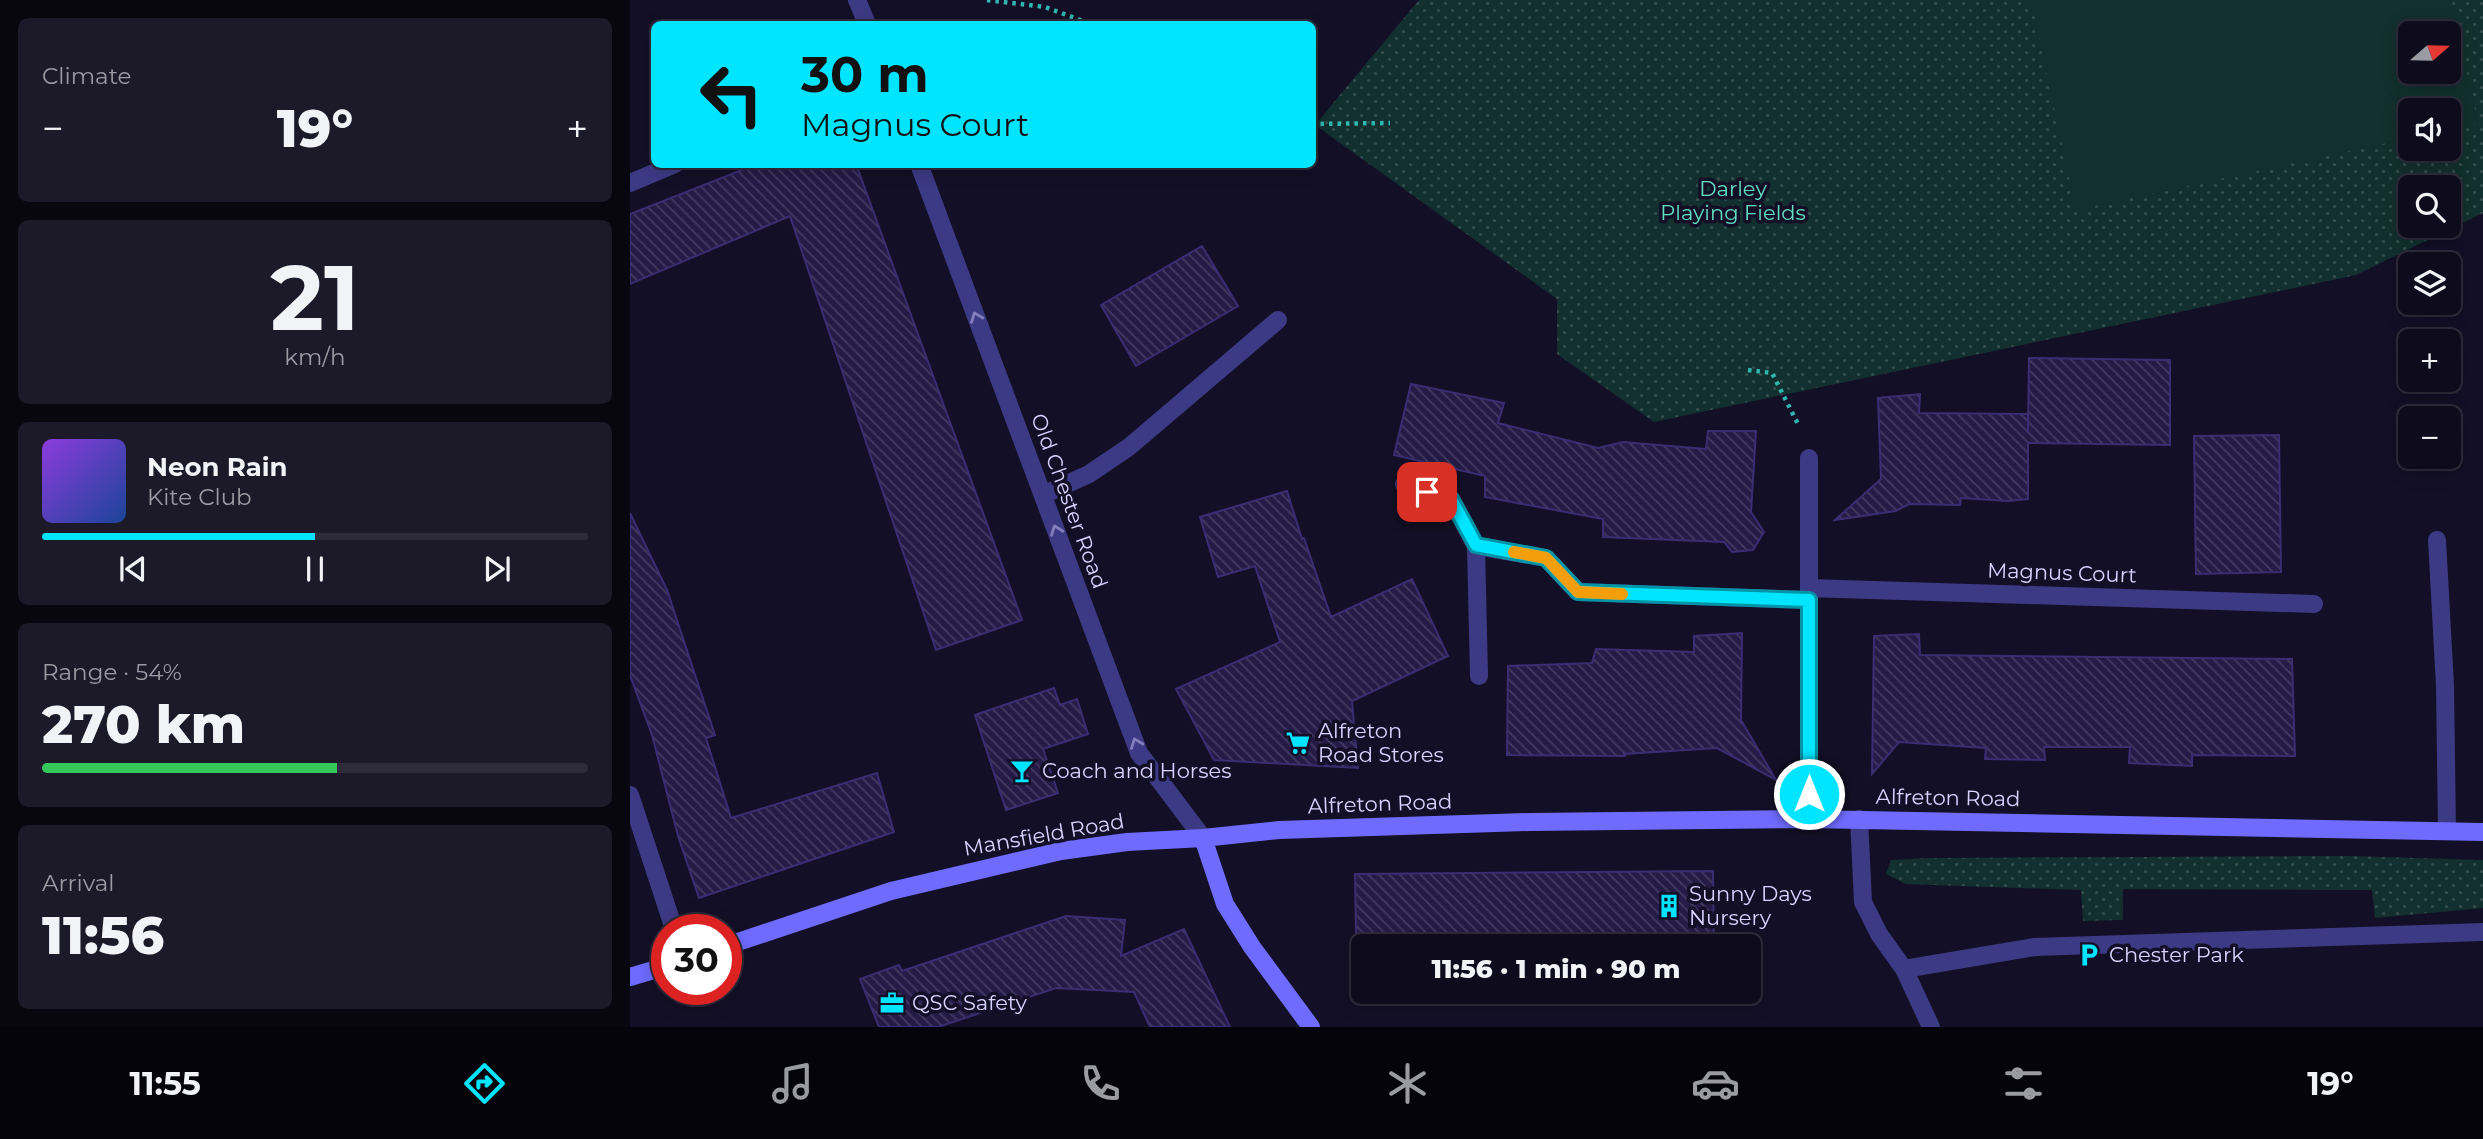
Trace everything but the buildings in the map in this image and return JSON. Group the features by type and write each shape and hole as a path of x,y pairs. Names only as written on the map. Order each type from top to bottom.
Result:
{"street":[{"path":"857,0 865,21"},
{"path":"630,183 666,168"},
{"name":"Old Chester Road","path":"920,168 1139,753 1203,838"},
{"path":"1043,495 1089,474 1129,447 1278,320"},
{"path":"1809,458 1809,819"},
{"path":"1404,484 1451,499 1476,545 1479,676"},
{"path":"2437,540 2445,687 2446,831"},
{"name":"Magnus Court","path":"1476,545 1546,558 1578,592 2314,604"},
{"path":"630,795 669,914"},
{"name":"Alfreton Road","path":"1203,838 1279,830 1530,822 1809,819 2483,832"},
{"path":"1859,819 1863,902 1879,934 1904,969 1931,1027"},
{"path":"1203,838 1225,904 1252,947 1311,1027"},
{"name":"Mansfield Road","path":"742,941 891,891 954,874 1074,849 1127,842 1203,838"},
{"path":"1904,969 2035,947 2483,932"},
{"path":"630,977 651,971"}],"path":[{"path":"987,0 1045,7 1083,21"},
{"path":"1316,124 1390,123"},
{"path":"1748,370 1772,373 1803,434 1809,458"}],"green space":[{"name":"Darley Playing Fields","path":"1419,0 2483,0 2483,213 2461,224 2461,175 2398,175 2398,238 2432,238 2398,252 2398,254 2356,275 1654,422 1557,354 1557,299 1316,126"},
{"path":"2031,0 2451,0 2456,21 2398,21 2398,84 2461,84 2461,46 2478,123 2461,126 2461,98 2398,98 2398,141 2076,210"},
{"path":"2348,856 2483,860 2483,908 2375,918 2372,890 2123,889 2123,920 2083,921 2081,890 1906,884 1886,874 1891,860 1929,858"}],"slow traffic":[{"path":"1514,552 1546,558 1578,592 1622,594"}],"place":[{"name":"Alfreton Road Stores","path":"1298,743"},
{"name":"Coach and Horses","path":"1022,771"},
{"name":"Sunny Days Nursery","path":"1669,906"},
{"name":"Chester Park","path":"2089,955"},
{"name":"QSC Safety","path":"892,1003"}],"route":[{"path":"1427,492 1451,499 1476,545 1546,558 1578,592 1809,600 1809,794"}]}
